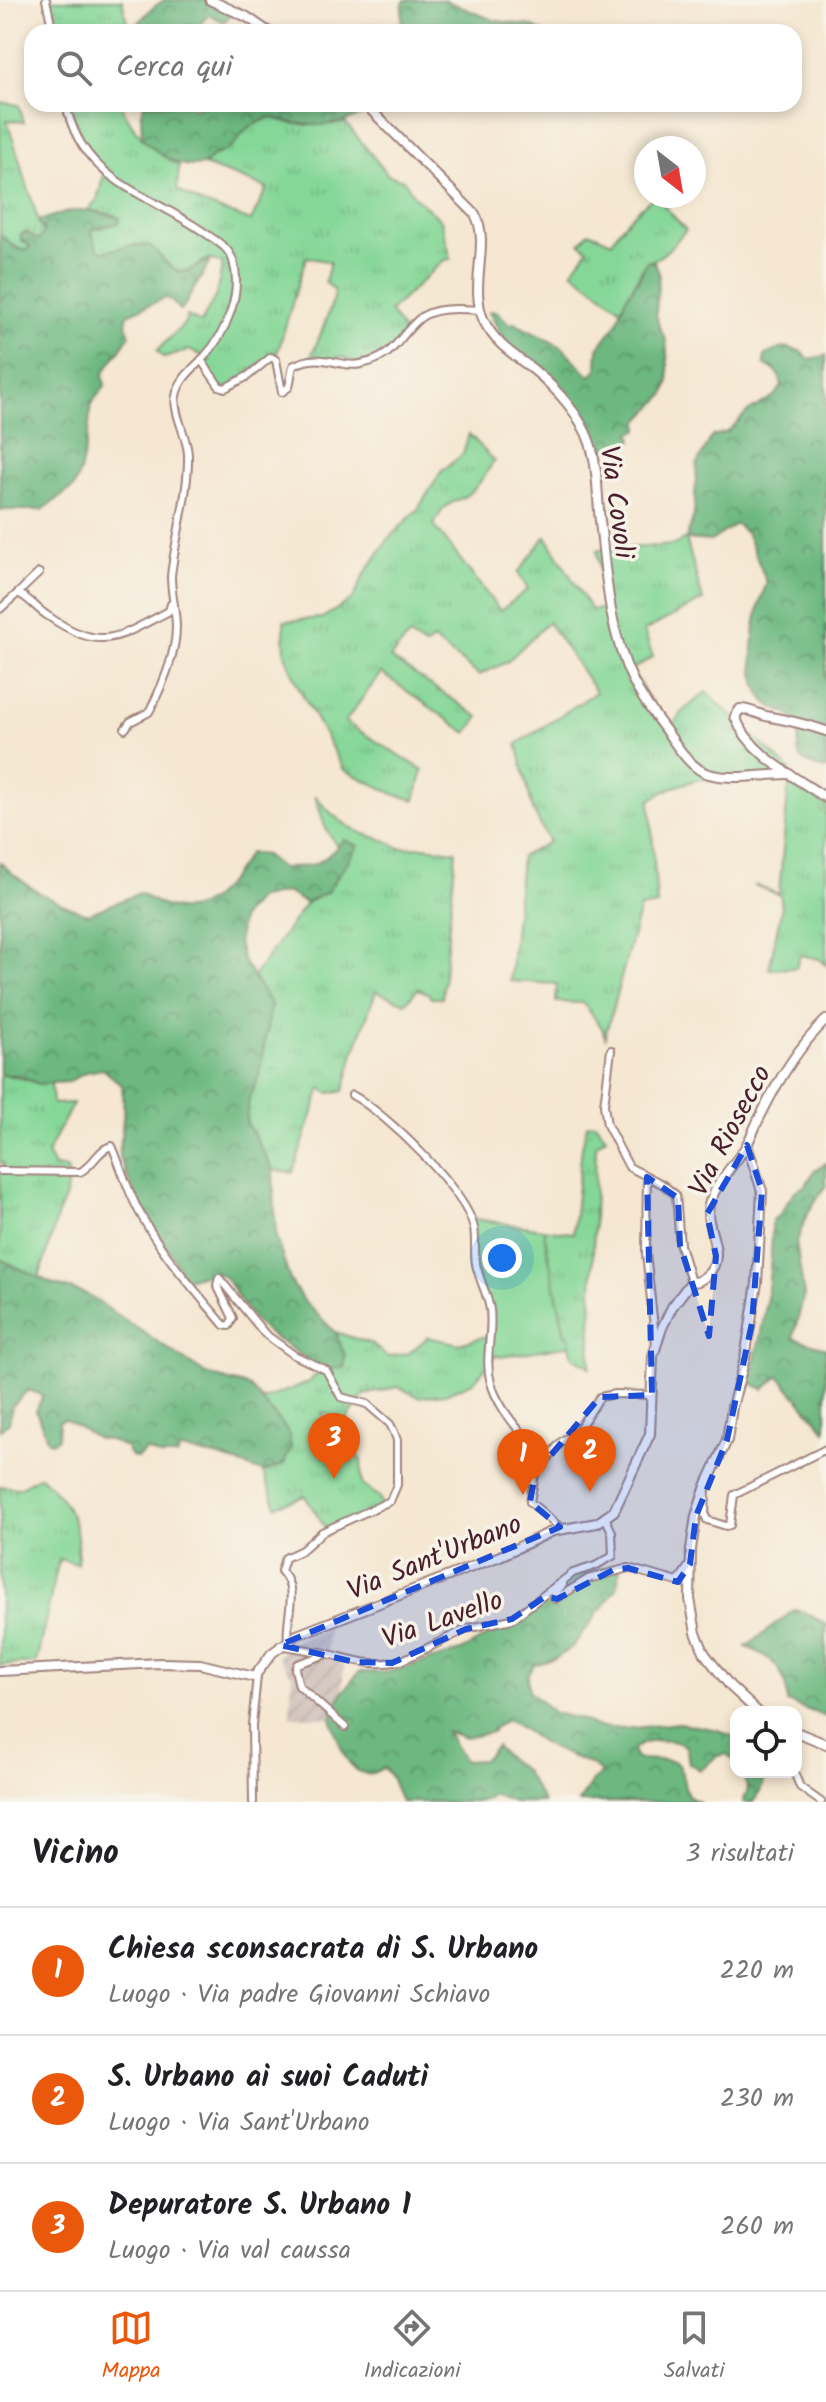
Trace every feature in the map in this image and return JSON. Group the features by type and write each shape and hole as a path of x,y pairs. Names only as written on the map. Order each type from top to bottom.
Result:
{"street":[{"path":"46,0 51,24"},
{"path":"210,0 257,24"},
{"path":"68,112 76,137 101,170 182,216 225,247 232,256 235,268 232,308 217,340 187,374 175,398 188,454 173,557 172,601 176,626 173,653 149,712 130,722 125,729"},
{"name":"Via Covoli","path":"373,112 463,199 477,218 481,228 477,270 480,310 499,344 552,387 585,431 594,463 613,617 625,663 641,696 673,741 706,774 729,777 788,774"},
{"path":"201,360 219,386 225,388 248,376 271,357 276,360 282,392 289,387 293,366 301,362 325,359 357,366 385,356 420,317 441,311 480,310"},
{"path":"0,609 39,573"},
{"path":"18,593 50,618 98,640 116,638 155,619 169,611 172,601"},
{"path":"826,731 747,709 737,711 735,717 755,746 788,774 826,798"},
{"name":"Via Riosecco","path":"656,1346 672,1307 691,1282 699,1281 714,1267 710,1202 747,1145 796,1053 826,1020"},
{"path":"611,1050 604,1119 627,1165 670,1188 677,1196 680,1245 691,1282"},
{"path":"352,1095 365,1102 409,1139 466,1209 474,1227 476,1266 491,1314 491,1382 509,1420 543,1465"},
{"path":"0,1171 80,1172 111,1145 128,1190 148,1227 171,1262 224,1325 229,1326 233,1318 217,1285 219,1278 265,1334 294,1355 323,1367 341,1397 367,1404 390,1424 397,1440 397,1485 390,1501 322,1532 282,1562 281,1571 288,1578 291,1599 284,1642 265,1660 257,1676 252,1725 253,1802"},
{"path":"747,1145 762,1191 757,1283 727,1440 696,1516 690,1564 692,1619 700,1644 730,1686 752,1706"},
{"path":"606,1519 614,1511 647,1442 652,1416 653,1356 656,1346 646,1253 649,1219 647,1177"},
{"path":"561,1528 530,1502 535,1474 561,1442 578,1430 600,1397 615,1394 652,1395"},
{"path":"706,1486 705,1515 711,1523 730,1525 734,1495 826,1449"},
{"name":"Via Sant'Urbano","path":"284,1642 500,1556 561,1528 590,1526 606,1519"},
{"name":"Via Lavello","path":"284,1642 364,1664 401,1661 466,1629 512,1619 570,1576 613,1556 612,1532 606,1519"},
{"path":"570,1576 554,1594 555,1599 588,1579 628,1568 678,1582 690,1564"},
{"path":"327,1654 297,1664 297,1681 299,1687 345,1727"},
{"path":"0,1671 160,1663 200,1664 257,1676"},
{"path":"802,1734 826,1744"},
{"path":"796,1778 801,1789 821,1802"}],"highlighted area":[{"path":"747,1145 762,1191 752,1323 727,1440 696,1516 690,1564 678,1582 628,1568 613,1570 557,1599 546,1596 512,1619 466,1629 392,1663 355,1662 280,1645 560,1527 530,1502 535,1474 600,1397 652,1395 647,1177 678,1198 680,1245 709,1336 716,1256 707,1214"}],"shaded area":[{"path":"328,1627 327,1656 344,1664 342,1693 331,1718 290,1716 292,1675 277,1656 292,1643"}],"green space":[{"path":"50,0 122,0 127,24 54,24"},
{"path":"164,0 215,0 233,12 224,22 210,15 202,24 139,24"},
{"path":"405,0 444,0 493,20 518,24 402,24"},
{"path":"0,102 19,105 24,122 7,120 44,231 39,241 25,232 21,235 30,246 27,250 16,247 0,235"},
{"path":"73,112 125,112 144,140 179,166 177,190 201,203 251,221 267,188 204,165 211,157 232,147 247,128 270,117 294,124 346,123 388,175 404,180 415,197 441,220 451,259 444,260 390,311 405,334 396,347 361,364 341,357 310,360 335,291 325,282 330,262 306,257 277,354 228,390 223,390 203,366 210,359 190,350 164,358 157,351 185,323 187,316 201,323 216,295 223,263 208,259 191,269 179,271 142,245 104,252 97,248 91,230 119,223 115,215 88,210 97,200 104,174 83,141"},
{"path":"141,113 365,113 342,122 318,125 270,117 247,128 232,147 211,157 204,165 194,166 170,160 142,138"},
{"path":"641,208 666,208 686,230 663,254 646,262 621,309 572,271 588,249 580,243 589,232 612,242"},
{"path":"88,210 120,218 119,223 91,230 97,248 104,252 148,245 171,267 181,272 211,260 181,311 165,298 128,314 126,324 130,335 103,374 105,386 91,404 88,435 74,487 42,510 0,510 0,235 16,247 27,250 30,246 21,240 21,235 25,232 39,240 44,231 38,221 66,212"},
{"path":"654,261 659,273 656,313 666,340 669,381 665,394 639,421 639,429 631,433 633,440 626,446 604,450 582,414 545,368 508,346 489,312 496,311 510,324 514,323 562,347 590,376 597,369 598,348 617,323 625,299 646,262"},
{"path":"785,347 800,351 810,360 826,355 826,769 803,761 799,755 798,727 794,719 767,703 760,692 755,677 753,644 758,610 767,583 747,534 736,524 711,541 686,539 694,515 697,464 712,436 728,432 746,413 774,396 782,386 776,372 764,364 765,355"},
{"path":"469,434 494,461 475,489 446,506 434,525 500,611 528,589 518,573 546,536 591,610 605,609 597,550 674,545 686,539 703,600 644,631 653,657 631,670 669,730 682,712 706,692 790,770 791,781 826,806 826,965 820,959 800,955 796,968 769,969 782,906 780,895 754,885 779,894 789,781 699,779 671,788 650,800 657,905 640,908 605,1037 583,1003 556,1002 557,984 510,981 521,857 549,842 533,810 517,744 596,692 548,622 507,662 479,675 433,640 425,646 409,636 390,658 479,717 467,733 381,673 345,722 423,770 415,800 396,795 344,770 298,686 285,654 284,621 322,618 353,599 364,575 389,538 418,509 441,472 463,454"},
{"path":"315,795 330,812 349,826 399,848 456,851 442,998 431,998 428,993 418,989 405,1003 376,991 344,1091 328,1093 321,1088 293,1173 273,1170 246,1121 249,1098 259,1076 271,1004 253,977 307,902 327,892 344,840 337,847 325,827"},
{"path":"344,840 358,846 327,892 306,903 286,892 257,899 241,918 238,943 243,961 271,1004 259,1076 249,1098 246,1121 273,1170 276,1237 290,1280 303,1300 335,1332 345,1356 344,1367 319,1372 257,1323 224,1276 215,1273 184,1279 171,1253 140,1207 119,1156 124,1110 122,1085 103,1069 86,1072 68,1082 38,1084 19,1075 0,1075 0,862 41,893 88,914 140,893 159,904 190,909 215,896 249,853 265,855 281,868 302,866 322,860"},
{"path":"0,1075 51,1083 53,1104 73,1103 47,1154 54,1167 68,1171 66,1197 39,1278 0,1259 0,1175 4,1163 0,1163"},
{"path":"595,1123 606,1137 596,1145 590,1367 573,1357 568,1336 565,1335 543,1229 573,1233 582,1147 587,1125"},
{"path":"826,1163 826,1185 807,1214 796,1244 804,1295 793,1338 826,1348 826,1431 779,1376 764,1389 748,1382 766,1302 772,1220 779,1216 794,1192 806,1185 814,1171"},
{"path":"475,1219 543,1229 565,1335 570,1345 501,1357 487,1351 489,1311 477,1277 468,1222"},
{"path":"0,1259 53,1284 86,1294 206,1374 250,1387 288,1431 291,1447 284,1464 263,1472 220,1457 180,1449 177,1456 160,1456 146,1450 137,1458 131,1456 125,1447 98,1439 65,1419 59,1421 58,1438 48,1441 36,1411 43,1395 28,1390 12,1406 9,1422 0,1430"},
{"path":"335,1332 372,1344 387,1357 409,1353 428,1337 459,1344 487,1336 487,1351 497,1355 473,1382 445,1394 419,1397 398,1387 364,1395 345,1422 322,1412 330,1442 361,1459 362,1485 379,1497 383,1508 327,1531 305,1496 276,1506 263,1472 284,1464 261,1400 308,1383 319,1372 344,1367 345,1356"},
{"path":"40,1476 71,1515 77,1538 77,1564 59,1559 36,1663 0,1665 0,1486 19,1488"},
{"path":"620,1568 617,1588 573,1646 556,1658 534,1665 528,1675 529,1691 554,1713 599,1727 624,1729 679,1723 730,1735 730,1757 726,1754 717,1756 700,1770 689,1763 686,1746 680,1743 651,1741 633,1750 634,1757 638,1759 674,1761 682,1773 688,1795 700,1802 579,1802 592,1781 602,1773 551,1748 506,1720 493,1732 465,1738 446,1731 464,1761 483,1760 496,1746 524,1770 543,1802 514,1802 492,1794 475,1802 401,1802 384,1768 363,1773 349,1762 331,1718 342,1693 359,1672 388,1672 461,1651 489,1635 522,1624 566,1579 594,1569"},
{"path":"794,1610 826,1624 826,1717 787,1702 785,1682 777,1667 764,1655 746,1647"},
{"path":"743,1778 765,1778 753,1802 743,1802 748,1789"}],"place":[{"name":"Depuratore S. Urbano 1","path":"334,1479"},
{"name":"S. Urbano ai suoi Caduti","path":"590,1492"},
{"name":"Chiesa sconsacrata di S. Urbano","path":"523,1495"}]}
